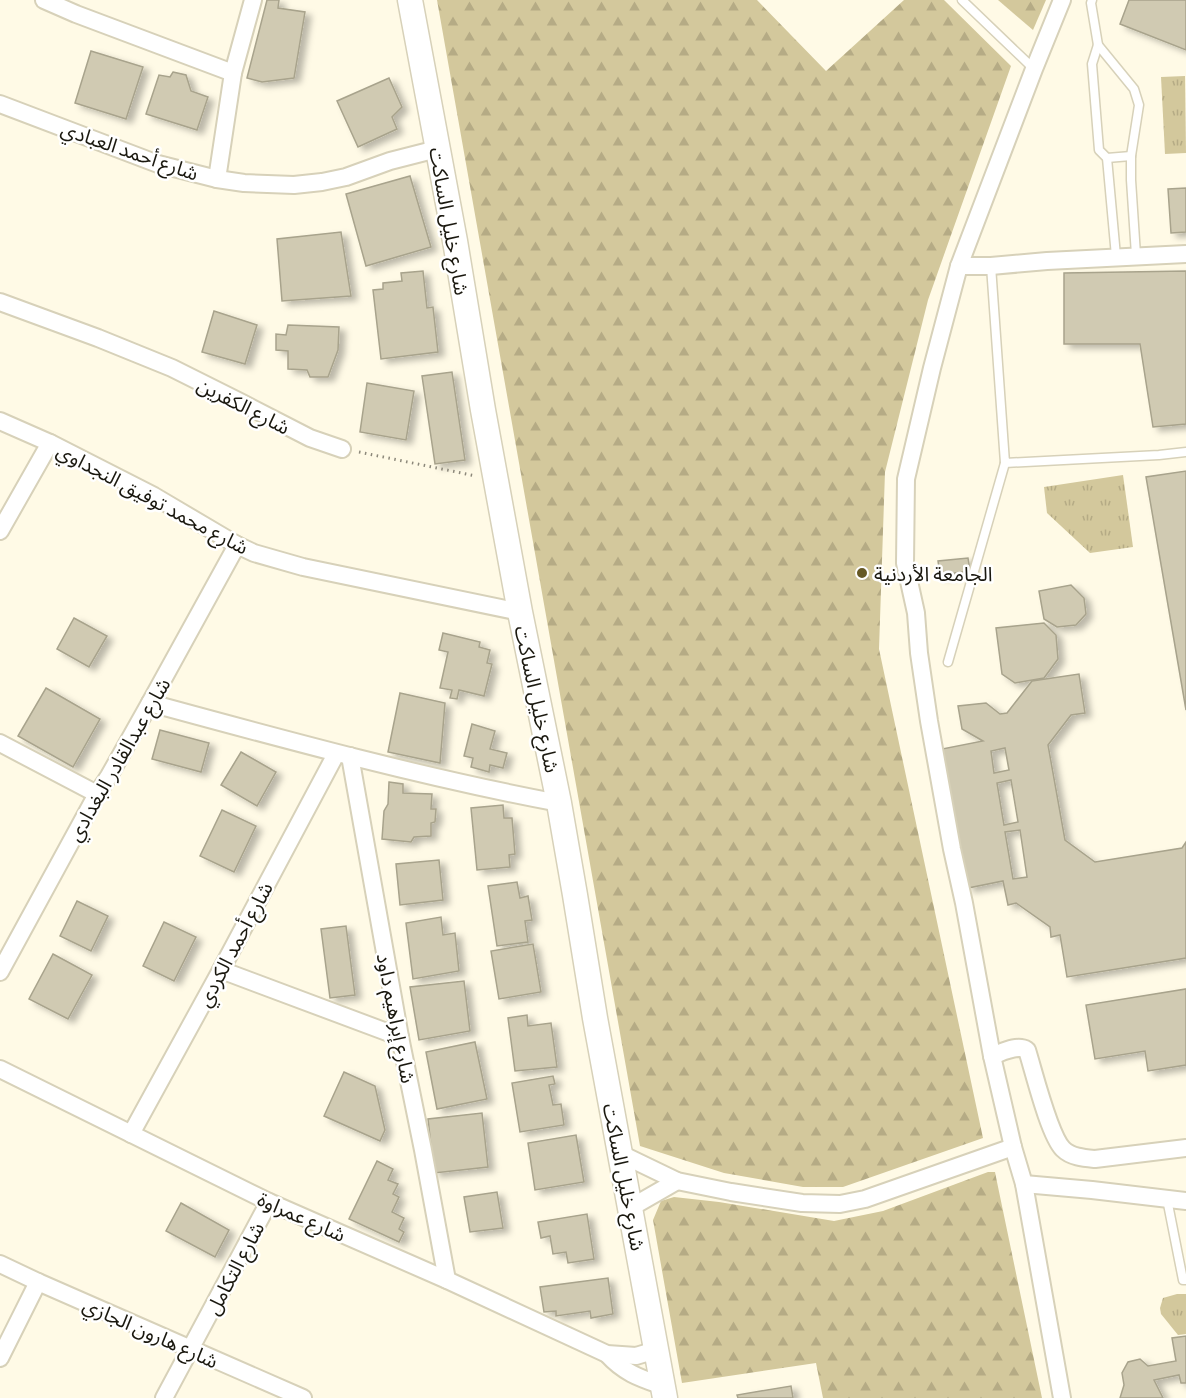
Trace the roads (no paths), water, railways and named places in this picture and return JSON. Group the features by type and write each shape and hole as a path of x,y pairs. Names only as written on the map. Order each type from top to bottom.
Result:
{"street":[{"path":"44,0 233,73"},
{"path":"217,179 233,73 253,0"},
{"name":"شارع خليل الساكت","path":"410,0 520,612 559,803 597,1028 664,1392"},
{"path":"1062,0 958,266 906,479 905,563 916,613 919,653 940,784 992,1056 1024,1184 1062,1398"},
{"name":"شارع أحمد العبادي","path":"0,104 158,164 217,179 244,183 294,185 322,182 346,177 390,161 437,149"},
{"path":"958,266 1186,254"},
{"name":"شارع الكفرين","path":"0,302 172,368 310,438 342,449"},
{"name":"شارع محمد توفيق النجداوي","path":"0,421 50,443 154,496 237,545 262,555 303,567 520,612"},
{"path":"0,531 50,443"},
{"name":"شارع عبدالقادر البغدادي","path":"0,972 237,545"},
{"path":"150,703 343,755 559,803"},
{"path":"0,743 97,794"},
{"name":"شارع أحمد الكردي","path":"131,1134 343,755"},
{"name":"شارع إبراهيم داود","path":"343,755 447,1280"},
{"path":"221,970 400,1037"},
{"path":"992,1056 1018,1048 1027,1050 1050,1123 1063,1149 1072,1155 1095,1158 1186,1148"},
{"name":"شارع عمراوة","path":"0,1069 269,1202 447,1280 607,1354 636,1356 656,1350"},
{"path":"621,1154 677,1181 777,1200 840,1204 865,1199 1013,1147"},
{"path":"630,1208 677,1181"},
{"path":"1024,1184 1186,1202"},
{"name":"شارع التكامل","path":"164,1398 269,1202"},
{"name":"شارع هارون الجازي","path":"0,1264 303,1398"},
{"path":"0,1358 38,1282"},
{"name":"شارع عمراوة","path":"607,1354 618,1366 664,1392"}],"lane":[{"path":"962,0 1034,69"},
{"path":"1092,0 1090,3 1098,45 1092,64 1099,150 1107,158 1116,256"},
{"path":"1098,45 1134,89 1138,105 1131,156 1136,255"},
{"path":"1107,158 1131,156"},
{"path":"948,662 1005,463 991,266"},
{"path":"1005,463 1186,452"},
{"path":"1167,1199 1183,1280 1186,1280"}],"place":[{"name":"الجامعة الأردنية","path":"862,573"}]}
